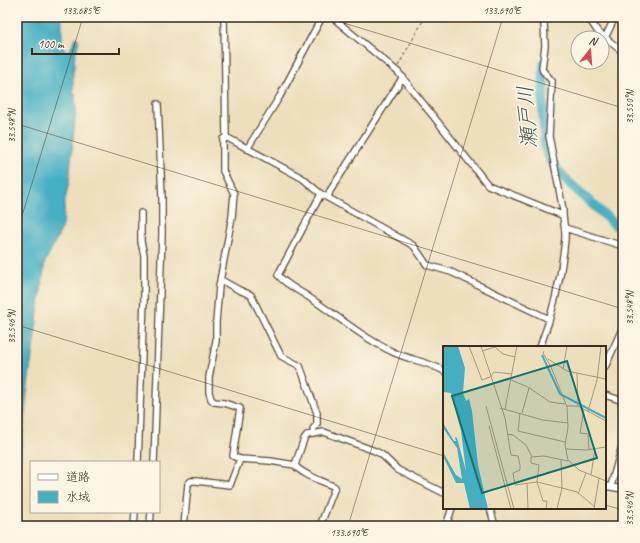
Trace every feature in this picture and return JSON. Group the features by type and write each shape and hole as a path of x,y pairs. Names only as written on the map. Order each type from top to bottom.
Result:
{"street":[{"path":"224,17 226,137 224,139 223,171 234,194 232,217 221,280 216,322 216,341 209,377 209,392 211,399 214,402 224,403 240,408 233,456 240,459 270,461 295,465 297,468 306,473 335,487 320,526"},
{"path":"247,149 280,96 322,17"},
{"path":"332,17 403,77 488,185 562,215"},
{"path":"540,346 549,319 563,261 565,228 549,136 552,81 542,68 545,46 544,22 547,17"},
{"path":"588,17 597,30"},
{"path":"609,30 615,17"},
{"path":"610,42 623,52"},
{"path":"328,197 334,184 403,77"},
{"path":"154,461 162,235 158,104"},
{"path":"226,137 302,178 321,194 414,246 427,265 451,272 549,319"},
{"path":"321,194 278,275 282,280 300,290 371,340 395,353 434,365 443,370"},
{"path":"138,461 144,299 144,255 141,242 141,213"},
{"path":"565,228 623,246"},
{"path":"221,280 251,295 282,356 300,366 317,413 317,424 313,429 314,434"},
{"path":"606,364 623,327"},
{"path":"606,395 623,401"},
{"path":"295,465 304,439 307,435 324,432 381,454 398,470 443,492"},
{"path":"623,442 608,486 623,489"},
{"path":"184,526 188,484 196,481 230,485 240,459"},
{"path":"446,526 452,509"},
{"path":"489,509 495,526"},
{"path":"134,526 135,513"},
{"path":"150,526 151,513"}],"path":[{"path":"396,70 425,17"}],"water":[{"path":"17,17 62,17 62,37 64,48 68,52 70,51 75,37 78,38 78,45 74,57 75,64 73,71 73,92 75,94 76,108 69,183 65,200 63,226 45,262 27,393 17,497"}],"waterway":[{"name":"瀬戸川","path":"544,63 543,105 545,147 550,160 566,180 623,232"}]}
